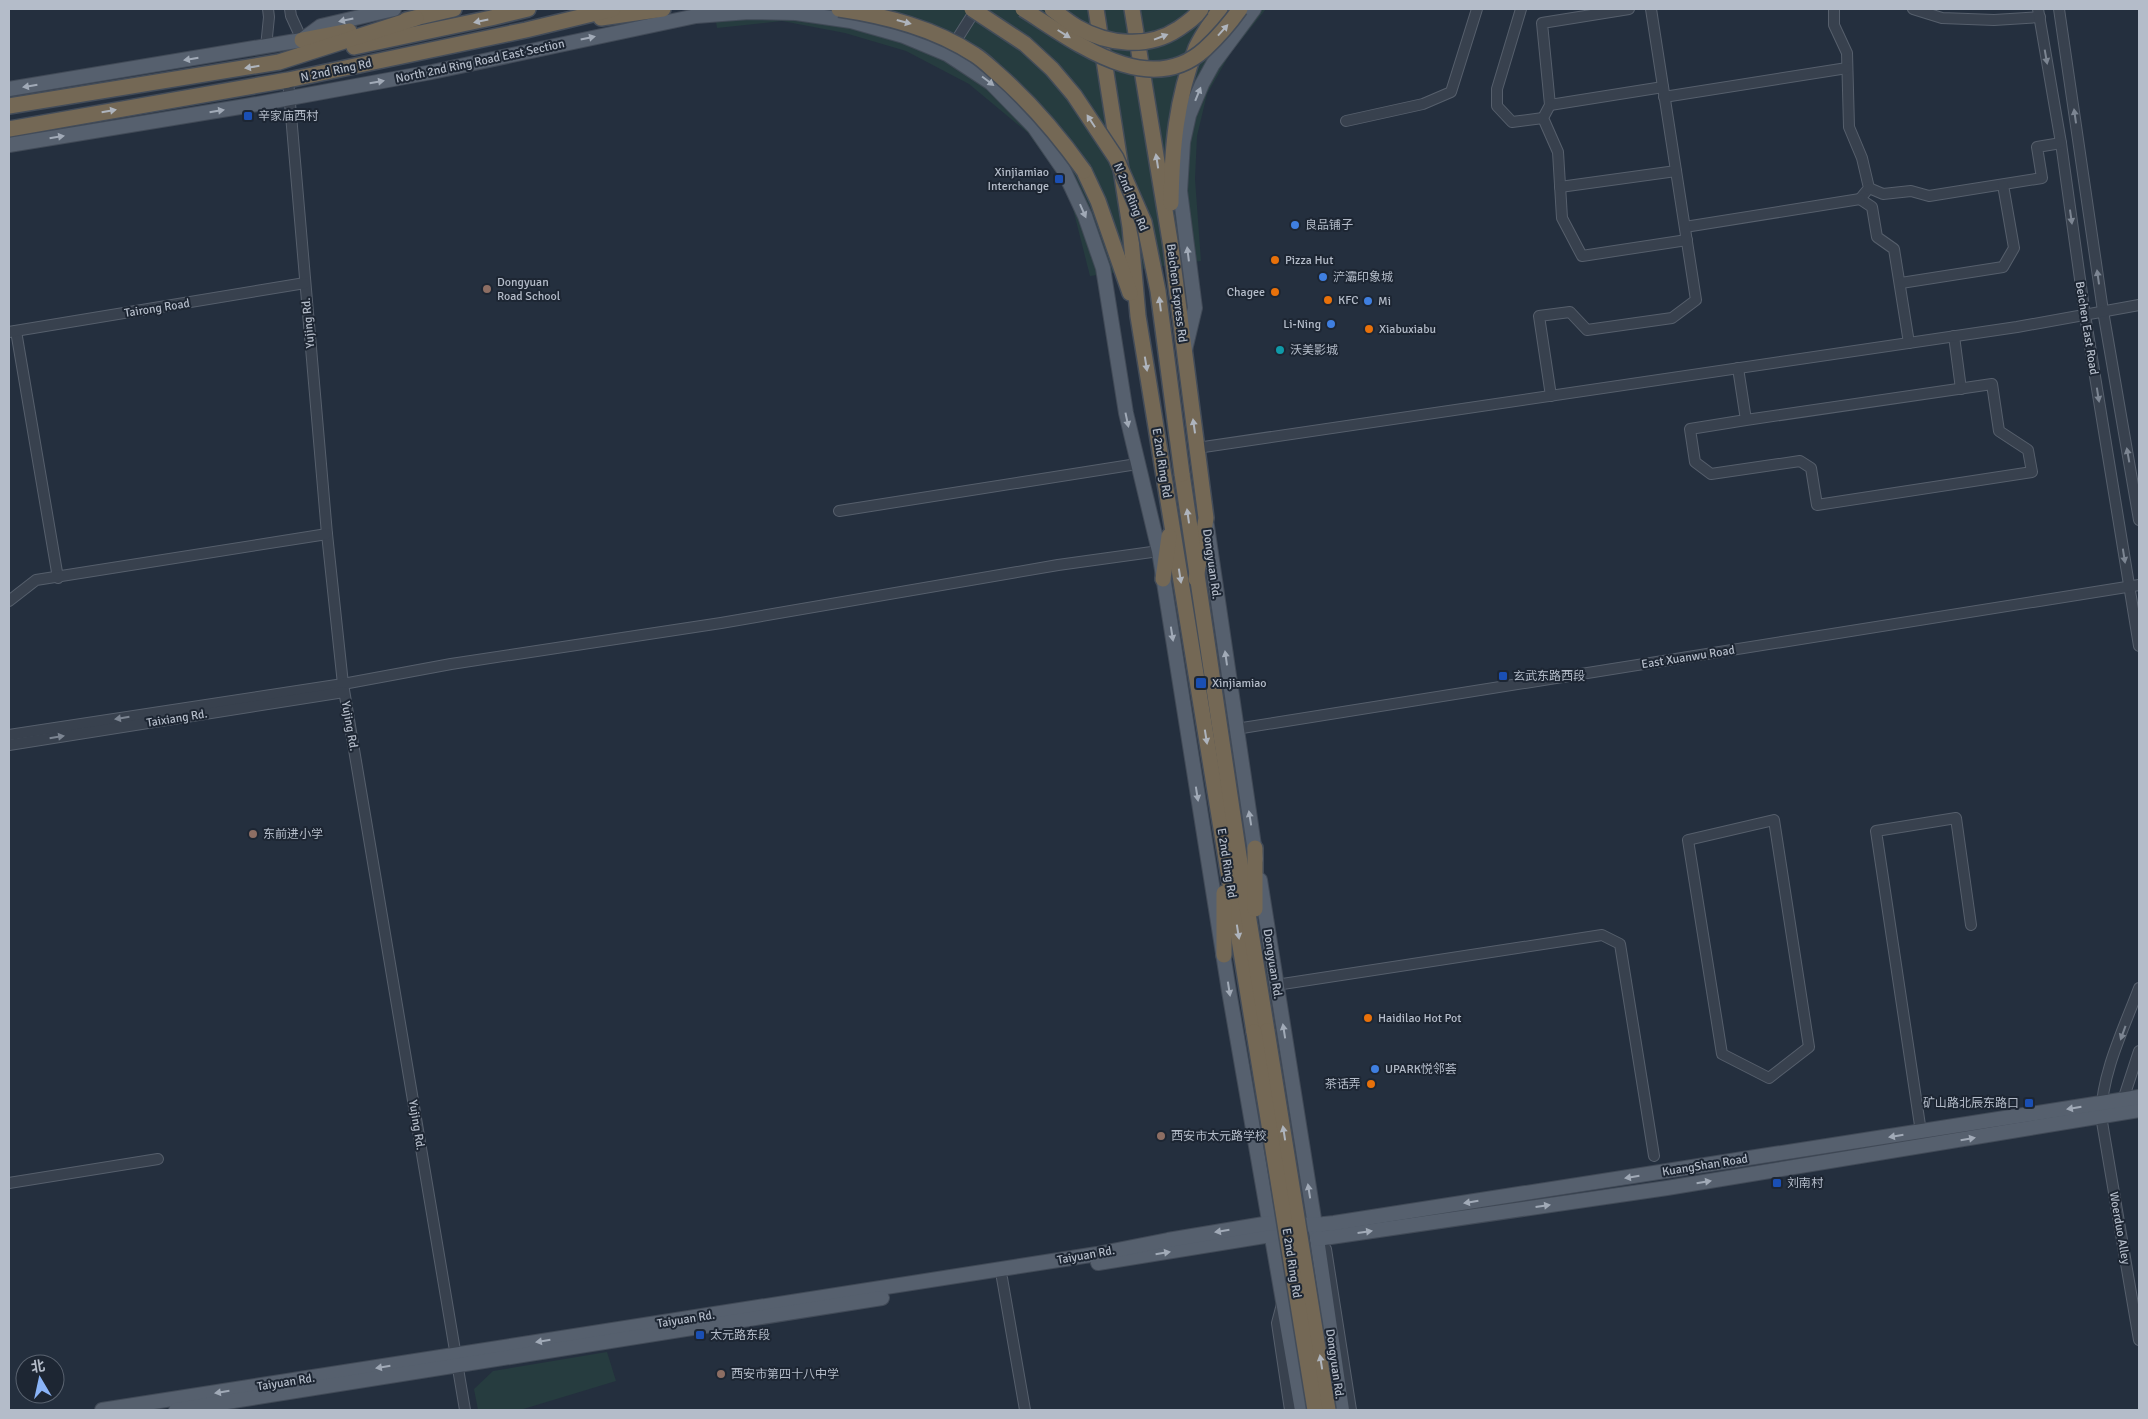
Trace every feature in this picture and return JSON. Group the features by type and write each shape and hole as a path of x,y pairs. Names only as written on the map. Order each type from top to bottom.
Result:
{"highway":[{"path":"302,40 454,9"},
{"name":"N 2nd Ring Rd","path":"9,106 279,62 528,9"},
{"path":"526,30 613,9"},
{"name":"N 2nd Ring Rd","path":"9,129 288,80 526,30 663,9"},
{"path":"839,9 867,13 918,26 976,55 1014,88 1060,137 1084,171 1098,201 1138,316"},
{"name":"N 2nd Ring Rd","path":"972,9 1025,44 1052,69 1074,95 1116,158 1144,222 1158,292 1182,474"},
{"path":"1023,9 1109,61 1129,67 1150,69 1169,67 1187,61 1204,50 1240,9"},
{"path":"1052,9 1076,27 1090,34 1117,41 1146,43 1166,37 1195,17 1201,9"},
{"path":"1091,9 1100,32"},
{"path":"1096,9 1130,227 1138,316"},
{"name":"Beichen Express Rd","path":"1132,9 1171,247 1206,518 1196,578"},
{"path":"1171,247 1172,151 1180,103 1197,47 1220,9"},
{"name":"N 2nd Ring Rd","path":"279,62 416,18"},
{"name":"E 2nd Ring Rd","path":"1138,316 1225,849 1261,1032 1328,1410"},
{"name":"E 2nd Ring Rd","path":"1182,474 1196,578 1254,954 1261,1032 1315,1410"},
{"path":"1163,579 1171,520"},
{"path":"1254,954 1255,848"},
{"path":"1224,955 1225,849"}],"main road":[{"path":"9,90 302,40 321,26 394,9"},
{"path":"1184,353 1195,308 1180,191 1183,142 1189,115 1202,84 1214,64 1254,9"},
{"name":"North 2nd Ring Road East Section","path":"9,145 432,72 696,16 749,12 796,13 851,21 904,36 947,54 991,83 1034,127 1063,169 1085,216 1103,268 1126,413 1159,551"},
{"name":"Dongyuan Rd.","path":"1206,518 1236,729 1316,1232 1342,1410"},
{"path":"1159,551 1224,955 1302,1410"},
{"name":"KuangShan Road","path":"1271,1229 1316,1232 1667,1188 2102,1110 2123,1100 2139,1097"},
{"name":"KuangShan Road","path":"1316,1232 1921,1132 2102,1110 2139,1110"},
{"name":"Taiyuan Rd.","path":"176,1410 457,1360 1097,1254 1168,1240 1271,1229"},
{"name":"Taiyuan Rd.","path":"102,1410 457,1360 1002,1278 1271,1229"}],"street":[{"path":"266,47 268,9"},
{"path":"290,9 302,40"},
{"path":"947,54 976,9"},
{"path":"1346,121 1423,104 1451,92 1477,9"},
{"path":"1521,9 1497,89 1497,106 1512,122 1543,118"},
{"path":"1543,118 1550,105 1542,23 1629,9"},
{"path":"1551,396 1539,316 1570,312 1587,330 1672,318 1696,300 1650,9"},
{"path":"1834,9 1834,25 1847,53 1850,127 1862,158 1868,188 1860,199"},
{"path":"1913,9 1942,18 1994,20 2039,13"},
{"name":"Beichen East Road","path":"2059,9 2103,311 2139,520"},
{"name":"Beichen East Road","path":"2039,13 2061,143 2085,315 2134,586 2139,646"},
{"path":"1550,105 1848,68"},
{"name":"Yujing Rd.","path":"288,80 327,534 344,688 465,1410"},
{"path":"1543,118 1558,152 1562,218 1582,256 1687,240"},
{"path":"1868,188 1883,194 1911,191 1928,196 2042,178 2037,147 2061,143"},
{"path":"1560,187 1676,171"},
{"path":"1901,283 2003,267 2014,248 2004,184"},
{"path":"1872,207 1883,194"},
{"path":"1685,227 1860,199 1872,207 1877,237 1894,249 1910,343"},
{"name":"Tairong Road","path":"12,332 305,283"},
{"path":"1198,448 1910,343 2139,305"},
{"path":"12,332 58,578"},
{"path":"1954,336 1961,388"},
{"path":"1738,368 1746,420"},
{"path":"1992,384 1999,431 2028,450 2032,472 1818,505 1811,468 1800,461 1711,474 1695,462 1690,429 1746,420 1992,384"},
{"path":"839,511 1137,464"},
{"path":"9,601 36,580 327,534"},
{"path":"344,688 451,664 721,623 1058,565 1159,551"},
{"name":"East Xuanwu Road","path":"1236,729 2134,586"},
{"name":"Taixiang Rd.","path":"9,735 344,688"},
{"name":"Taixiang Rd.","path":"9,745 344,688"},
{"path":"1921,1132 1876,831 1956,818 1971,925"},
{"path":"1774,820 1809,1047 1768,1078 1722,1054 1688,840 1774,820"},
{"path":"1276,985 1602,935 1620,944 1654,1156"},
{"path":"2102,1110 2109,1071 2139,988"},
{"path":"2123,1100 2139,1051"},
{"name":"Woerduo Alley","path":"2102,1110 2139,1340"},
{"path":"9,1183 158,1159"},
{"path":"1316,1232 1326,1249 1351,1410"},
{"path":"1002,1278 1025,1410"},
{"path":"1283,1301 1277,1323 1290,1410"}],"green space":[{"path":"714,9 1266,9 1230,54 1207,94 1197,136 1195,179 1201,261 1090,276 1068,189 1028,133 969,84 906,51 845,33 782,21 717,28"},
{"path":"607,1352 616,1381 520,1410 478,1410 474,1389 493,1371"}],"place":[{"name":"辛家庙西村","path":"248,116"},
{"name":"Xinjiamiao Interchange","path":"1059,179"},
{"name":"良品铺子","path":"1295,225"},
{"name":"Pizza Hut","path":"1275,260"},
{"name":"浐灞印象城","path":"1323,277"},
{"name":"Dongyuan Road School","path":"487,289"},
{"name":"Chagee","path":"1275,292"},
{"name":"KFC","path":"1328,300"},
{"name":"Mi","path":"1368,301"},
{"name":"Li-Ning","path":"1331,324"},
{"name":"Xiabuxiabu","path":"1369,329"},
{"name":"沃美影城","path":"1280,350"},
{"name":"玄武东路西段","path":"1503,676"},
{"name":"Xinjiamiao","path":"1201,683"},
{"name":"东前进小学","path":"253,834"},
{"name":"Haidilao Hot Pot","path":"1368,1018"},
{"name":"UPARK悦邻荟","path":"1375,1069"},
{"name":"茶话弄","path":"1371,1084"},
{"name":"矿山路北辰东路口","path":"2029,1103"},
{"name":"西安市太元路学校","path":"1161,1136"},
{"name":"刘南村","path":"1777,1183"},
{"name":"太元路东段","path":"700,1335"},
{"name":"西安市第四十八中学","path":"721,1374"}]}
